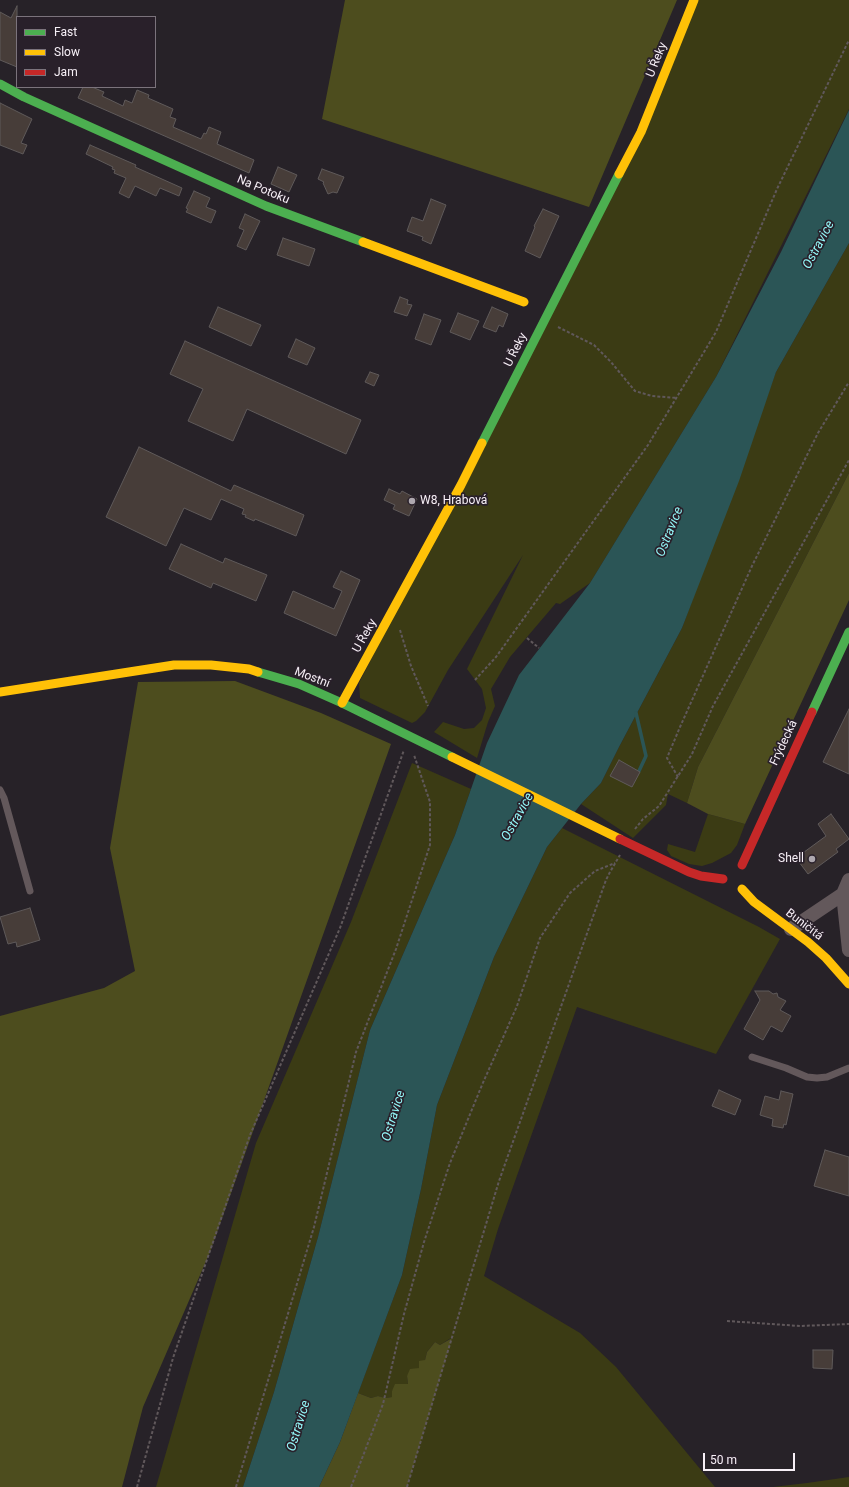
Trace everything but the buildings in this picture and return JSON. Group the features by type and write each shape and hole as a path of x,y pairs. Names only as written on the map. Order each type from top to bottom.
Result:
{"street":[{"name":"U Řeky","path":"342,703 461,486 641,132 694,0"},
{"name":"Na Potoku","path":"0,84 24,97 266,206 524,302"},
{"name":"Frýdecká","path":"736,878 849,632"},
{"name":"Mostní","path":"0,692 174,665 211,665 248,669 298,684 342,703 689,872 701,876 736,878"},
{"name":"Buničitá","path":"736,878 754,902 791,929 848,978"},
{"path":"849,880 843,894 849,950"},
{"path":"791,929 843,894"}],"lane":[{"path":"0,790 4,798 30,891"},
{"path":"752,1057 786,1068 807,1077 827,1077 849,1068"}],"path":[{"path":"475,680 496,658 648,445 716,332 777,189 849,40"},
{"path":"544,321 594,345 611,362 635,391 652,396 677,398"},
{"path":"678,777 667,758 756,559 818,433 849,382"},
{"path":"407,1487 499,1181 606,880 633,832 643,820 660,806 692,754 713,706 849,460"},
{"path":"399,628 411,666 428,706"},
{"path":"526,638 539,648"},
{"path":"137,1487 173,1358 250,1135 340,928 404,750 412,738"},
{"path":"236,1487 314,1227 356,1052 396,949 430,845 430,802 414,754"},
{"path":"351,1487 383,1404 404,1314 424,1242 450,1163 517,1006 540,938 570,893 595,871 615,862"},
{"path":"727,1321 800,1326 849,1324"}],"shaded area":[{"path":"345,0 677,0 589,207 322,119"},
{"path":"694,0 849,0 849,109 716,377 590,583 560,604 556,603 510,657 491,689 495,706 488,722 477,758 434,732 443,722 464,729 474,728 482,720 486,708 482,689 467,669 523,555 448,670 425,712 416,721 412,723 360,698 359,683 641,132"},
{"path":"849,243 849,473 698,767 687,803 668,794 666,805 633,838 581,804 601,783 682,628 776,372"},
{"path":"849,473 849,600 745,824 708,814 687,803 698,767"},
{"path":"235,681 321,713 391,744 210,1252 143,1407 122,1487 0,1487 0,1016 104,988 135,971 110,848 138,682"},
{"path":"412,763 471,789 455,835 370,1030 318,1237 274,1392 243,1487 156,1487 256,1143 351,922"},
{"path":"708,814 745,824 737,845 731,853 712,863 702,866 689,864 671,856 667,850 668,844 695,852"},
{"path":"562,828 780,939 716,1054 577,1007 498,1229 484,1276 580,1333 616,1367 715,1487 407,1487 451,1338 440,1345 435,1342 427,1352 425,1360 419,1368 407,1376 408,1384 401,1385 392,1391 392,1397 385,1398 378,1396 371,1398 358,1393 402,1275 421,1189 437,1105 494,957 547,847"},
{"path":"452,1338 407,1487 319,1487 340,1442 358,1393 371,1398 378,1396 385,1398 392,1397 392,1391 395,1384 408,1384 407,1376 410,1369 419,1368 419,1361 425,1360 427,1352 435,1342 440,1345"},
{"path":"849,1477 849,1487 773,1487 807,1483"}],"water":[{"name":"Ostravice","path":"849,110 849,243 776,372 739,481 682,628 601,783 581,804 547,847 494,957 437,1105 421,1189 402,1275 340,1442 319,1487 243,1487 274,1392 318,1237 370,1030 455,835 487,743 519,675 590,583 716,377 781,252"}],"waterway":[{"path":"636,713 646,756 639,771"}],"traffic: fast":[{"path":"0,84 24,97 266,206 363,242"},
{"path":"482,443 619,174"},
{"path":"812,712 849,632"},
{"path":"258,672 299,684 342,703 452,757"}],"traffic: slow":[{"path":"619,174 641,132 694,0"},
{"path":"363,242 524,302"},
{"path":"342,703 461,485 482,443"},
{"path":"0,692 174,665 211,665 249,669 258,672"},
{"path":"452,757 620,839"},
{"path":"742,889 754,902 808,942 826,958 849,984"}],"traffic: jam":[{"path":"742,865 812,712"},
{"path":"620,839 689,872 701,876 723,879"}],"place":[{"name":"W8, Hrabová","path":"412,501"},
{"name":"Shell","path":"812,859"}]}
